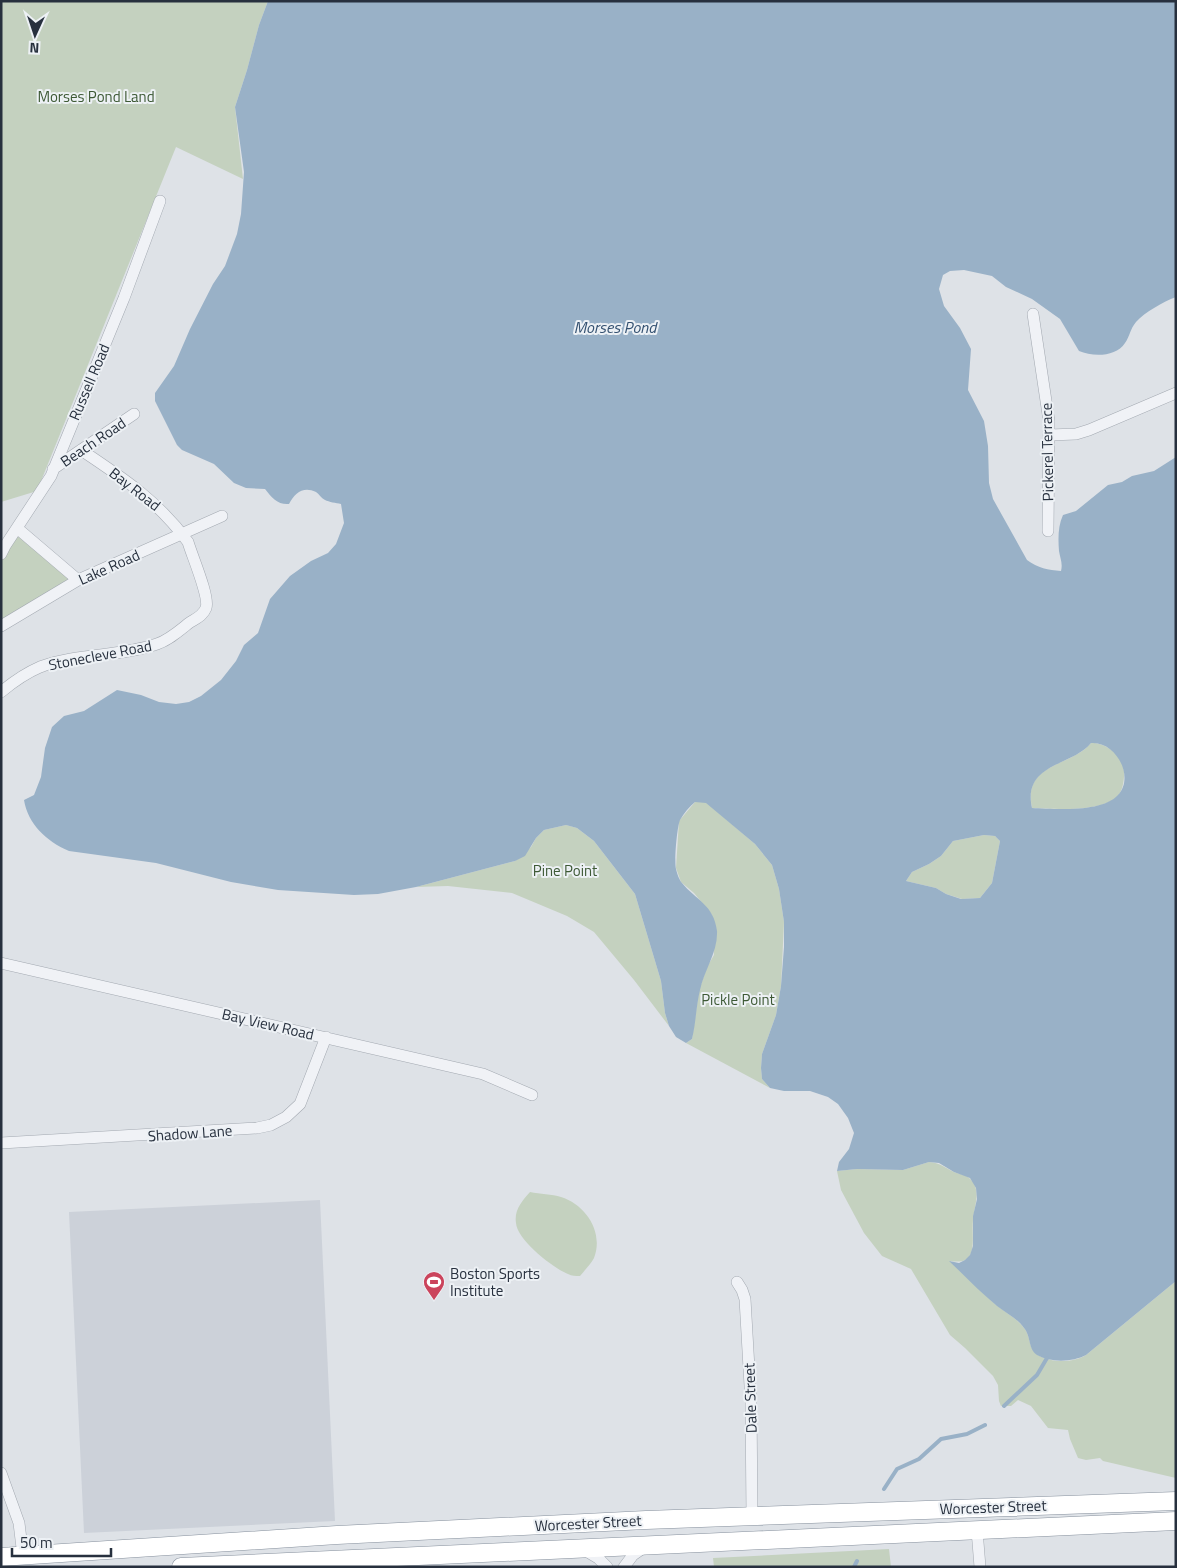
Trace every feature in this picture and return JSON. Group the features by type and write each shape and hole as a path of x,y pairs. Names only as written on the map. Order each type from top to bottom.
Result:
{"highway":[{"name":"Worcester Street","path":"1,1558 337,1536 752,1515 1176,1501"},
{"name":"Worcester Street","path":"181,1567 1176,1521"}],"street":[{"name":"Russell Road","path":"1,554 51,476 124,298 160,201"},
{"name":"Pickerel Terrace","path":"1033,314 1048,409 1050,435 1048,531"},
{"path":"1050,435 1076,434 1089,430 1117,420 1176,393"},
{"name":"Beach Road","path":"53,469 134,414"},
{"name":"Bay Road","path":"82,450 126,480 161,509 183,535"},
{"name":"Lake Road","path":"1,626 78,580 183,535 222,516"},
{"path":"17,528 78,580"},
{"name":"Stonecleve Road","path":"1,692 14,681 39,668 72,658 109,654 158,644 202,614 206,607 205,593 188,542 183,535"},
{"name":"Bay View Road","path":"1,963 483,1074 532,1095"},
{"name":"Shadow Lane","path":"1,1144 257,1128 271,1125 286,1117 300,1104 326,1037"},
{"name":"Dale Street","path":"737,1282 745,1299 751,1403 752,1515"},
{"path":"1,1473 18,1523 22,1556"},
{"path":"977,1530 980,1567"},
{"path":"624,1567 634,1555 646,1546"},
{"path":"583,1549 598,1558 607,1567"}],"shaded area":[{"path":"320,1200 335,1521 84,1533 69,1212"}],"green space":[{"name":"Morses Pond Land","path":"1,1 268,1 235,107 243,179 176,147 37,491 1,502"},
{"path":"17,528 78,580 1,626 1,554"},
{"path":"1091,743 1109,748 1122,762 1124,780 1118,796 1110,801 1089,808 1032,808 1031,793 1034,782 1041,774 1083,751"},
{"name":"Pickle Point","path":"695,802 706,802 755,844 772,865 779,889 784,922 781,986 776,1015 762,1054 761,1068 762,1079 770,1088 686,1043 692,1039 699,990 707,967 714,955 712,915 694,893 681,882 676,868 679,821"},
{"name":"Pine Point","path":"566,825 577,828 594,841 635,894 661,981 665,1013 669,1026 594,932 567,916 512,893 448,886 416,887 515,861 531,847 544,830"},
{"path":"984,835 995,836 1000,841 992,883 980,898 962,899 946,894 936,888 906,881 912,872 941,856 953,841"},
{"path":"929,1162 939,1164 966,1176 973,1181 975,1186 976,1203 973,1220 972,1250 966,1259 950,1261 995,1304 1021,1324 1033,1349 1043,1358 1055,1361 1069,1361 1081,1358 1176,1281 1176,1478 1103,1461 1100,1458 1086,1460 1078,1458 1068,1430 1048,1428 1031,1406 1018,1400 1011,1406 1001,1406 998,1385 993,1376 950,1335 911,1269 882,1256 864,1233 841,1190 837,1171 857,1169 903,1170"},
{"path":"530,1192 557,1196 570,1201 578,1206 591,1221 597,1239 594,1258 580,1276 574,1276 561,1271 545,1260 522,1237 516,1223 517,1210"},
{"path":"889,1549 891,1567 714,1567 713,1558"}],"water":[{"name":"Morses Pond","path":"268,1 1176,1 1176,297 1154,308 1140,318 1121,348 1110,353 1097,355 1079,351 1060,319 1032,299 1006,287 992,276 964,270 950,271 943,275 939,289 944,306 960,328 971,349 968,390 984,421 988,446 989,483 993,499 1027,560 1043,568 1061,571 1059,537 1060,523 1063,515 1076,511 1108,485 1122,482 1132,476 1154,471 1176,457 1176,1281 1086,1355 1062,1361 1043,1358 1037,1355 1032,1349 1026,1331 1021,1325 991,1301 949,1261 959,1263 965,1260 970,1255 973,1246 973,1216 977,1199 976,1188 970,1178 954,1172 939,1163 929,1162 903,1170 857,1169 837,1171 839,1162 849,1149 854,1133 848,1118 838,1104 828,1097 810,1091 784,1091 770,1088 762,1079 762,1054 776,1015 781,986 784,922 779,889 772,865 755,844 706,803 695,802 685,813 680,820 676,844 675,865 679,878 687,889 708,909 715,922 717,931 713,954 700,990 692,1039 686,1043 676,1037 669,1026 665,1013 661,981 635,894 594,841 577,828 566,825 544,830 536,838 525,856 515,861 416,887 378,894 354,895 278,890 231,882 156,863 69,851 46,837 29,817 24,800 34,795 41,777 45,748 52,727 64,716 84,711 117,690 141,695 159,702 176,704 189,702 201,696 221,680 236,661 244,645 258,633 270,599 290,576 311,561 328,553 336,544 344,523 341,504 325,500 316,492 303,490 289,504 278,502 265,489 246,488 234,483 214,464 182,450 177,445 155,401 155,393 174,366 190,329 213,284 225,266 237,234 241,214 244,172 235,107","holes":["1091,743 1100,744 1108,748 1120,762 1124,770 1124,779 1123,788 1118,795 1111,801 1101,805 1077,809 1032,808 1031,793 1034,782 1051,767 1073,757","984,835 995,836 1000,841 992,883 980,898 961,899 936,888 906,881 912,872 941,856 953,841"]}],"waterway":[{"path":"1004,1406 1037,1375 1047,1358"},
{"path":"884,1489 897,1469 919,1459 941,1439 967,1434 985,1425"},
{"path":"854,1567 857,1561"}],"place":[{"name":"Boston Sports Institute","path":"434,1301"}]}
